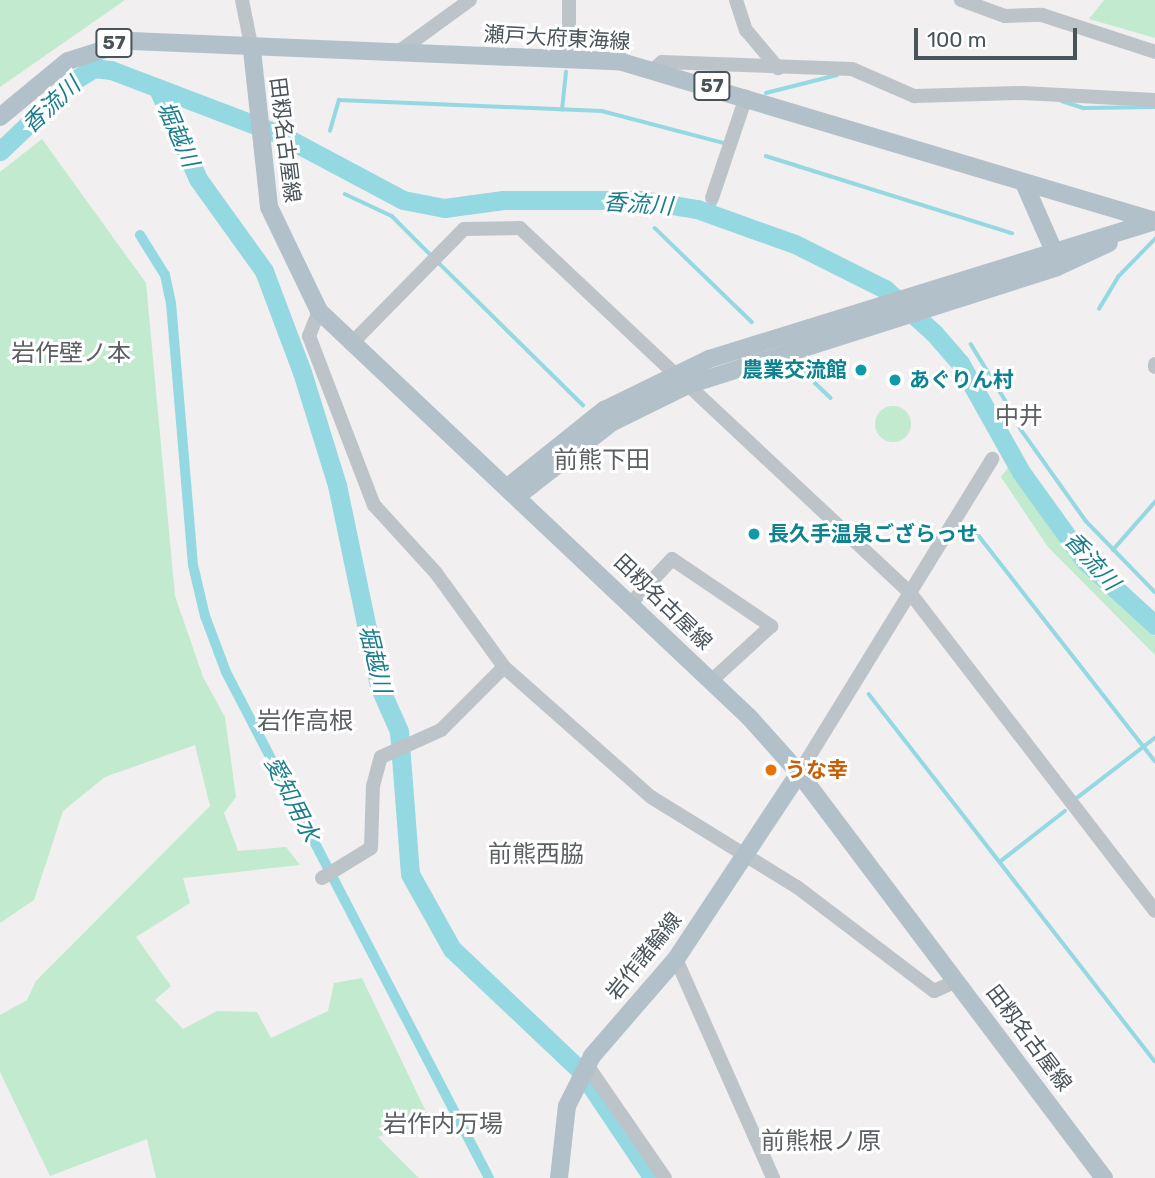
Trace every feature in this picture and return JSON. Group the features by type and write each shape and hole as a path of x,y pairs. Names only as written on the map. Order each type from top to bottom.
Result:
{"main road":[{"name":"瀬戸大府東海線","path":"0,117 68,61 110,44 569,60 654,69 1155,221"},
{"name":"田籾名古屋線","path":"252,50 260,150 278,234 320,311 351,344 514,491 712,680 799,773 1104,1178"},
{"path":"1024,183 1053,249"},
{"path":"514,491 611,424 682,380 918,294 1053,249 1155,221"},
{"path":"682,380 901,318 1057,267 1155,221"},
{"name":"岩作諸輪線","path":"559,1178 560,1137 573,1089 587,1065 676,959 799,773"}],"street":[{"path":"242,0 252,50"},
{"path":"397,53 470,0"},
{"path":"569,0 569,60"},
{"path":"736,0 746,30 778,68"},
{"path":"961,0 1005,16 1042,15 1155,52"},
{"path":"654,69 662,62 863,71 914,96 1023,93 1155,100"},
{"path":"712,198 746,97"},
{"path":"351,344 464,229 520,228 911,594 1155,911"},
{"path":"320,311 309,336 365,488 505,667 651,797 747,853 934,991 956,981"},
{"path":"799,773 992,459"},
{"path":"631,603 672,559 771,626 712,680"},
{"path":"322,878 371,848 376,767 398,748 441,730 505,667"},
{"path":"676,959 773,1178"},
{"path":"587,1065 665,1178"}],"green space":[{"path":"0,0 125,0 0,87"},
{"path":"1104,0 1155,0 1155,38 1089,19"},
{"path":"42,139 146,283 175,596 203,677 225,717 236,797 224,813 238,851 286,847 300,865 183,878 190,903 136,937 171,986 155,1000 183,1029 217,1011 257,1012 271,1038 328,1011 334,983 362,978 430,1120 378,1137 419,1178 156,1178 147,1139 50,1176 0,1072 0,1015 27,1000 36,981 210,806 195,745 105,777 63,811 34,900 0,923 0,172"},
{"path":"893,406 906,411 911,424 906,437 893,442 880,437 875,424 880,411"},
{"path":"1009,466 1058,539 1155,636 1155,655 1048,547 1001,477"}],"waterway":[{"name":"香流川","path":"0,151 76,79 94,68 111,70 281,135 403,200 444,208 503,200 641,200 697,209 795,244 885,289 934,333 960,363 1021,472 1085,561 1155,625"},
{"path":"562,110 566,72"},
{"path":"766,93 837,75"},
{"name":"堀越川","path":"159,91 198,179 264,271 302,372 337,485 379,686 399,731 410,874 452,949 581,1071 653,1178"},
{"path":"330,131 339,100 602,111 724,143"},
{"path":"1062,101 1084,108 1155,107"},
{"path":"766,156 1012,233"},
{"path":"345,194 392,216 432,256"},
{"path":"711,214 715,203"},
{"path":"655,228 752,322"},
{"name":"愛知用水","path":"140,235 165,275 171,303 193,565 205,616 226,672 489,1178"},
{"path":"1099,309 1118,277 1155,239"},
{"path":"438,262 583,405"},
{"path":"971,344 1010,408"},
{"path":"793,362 831,398"},
{"path":"1020,428 1086,521 1155,592"},
{"path":"1113,550 1155,502"},
{"path":"969,523 1155,761"},
{"path":"869,694 1155,1061"},
{"path":"1077,798 1155,738"},
{"path":"1001,861 1065,811"}],"place":[{"name":"農業交流館","path":"861,370"},
{"name":"あぐりん村","path":"895,380"},
{"name":"長久手温泉ござらっせ","path":"754,534"},
{"name":"うな幸","path":"771,770"}],"district":[{"name":"岩作壁ノ本","path":"71,354"},
{"name":"中井","path":"1019,417"},
{"name":"前熊下田","path":"602,461"},
{"name":"岩作高根","path":"305,722"},
{"name":"前熊西脇","path":"536,855"},
{"name":"岩作内万場","path":"443,1125"},
{"name":"前熊根ノ原","path":"821,1142"}]}
